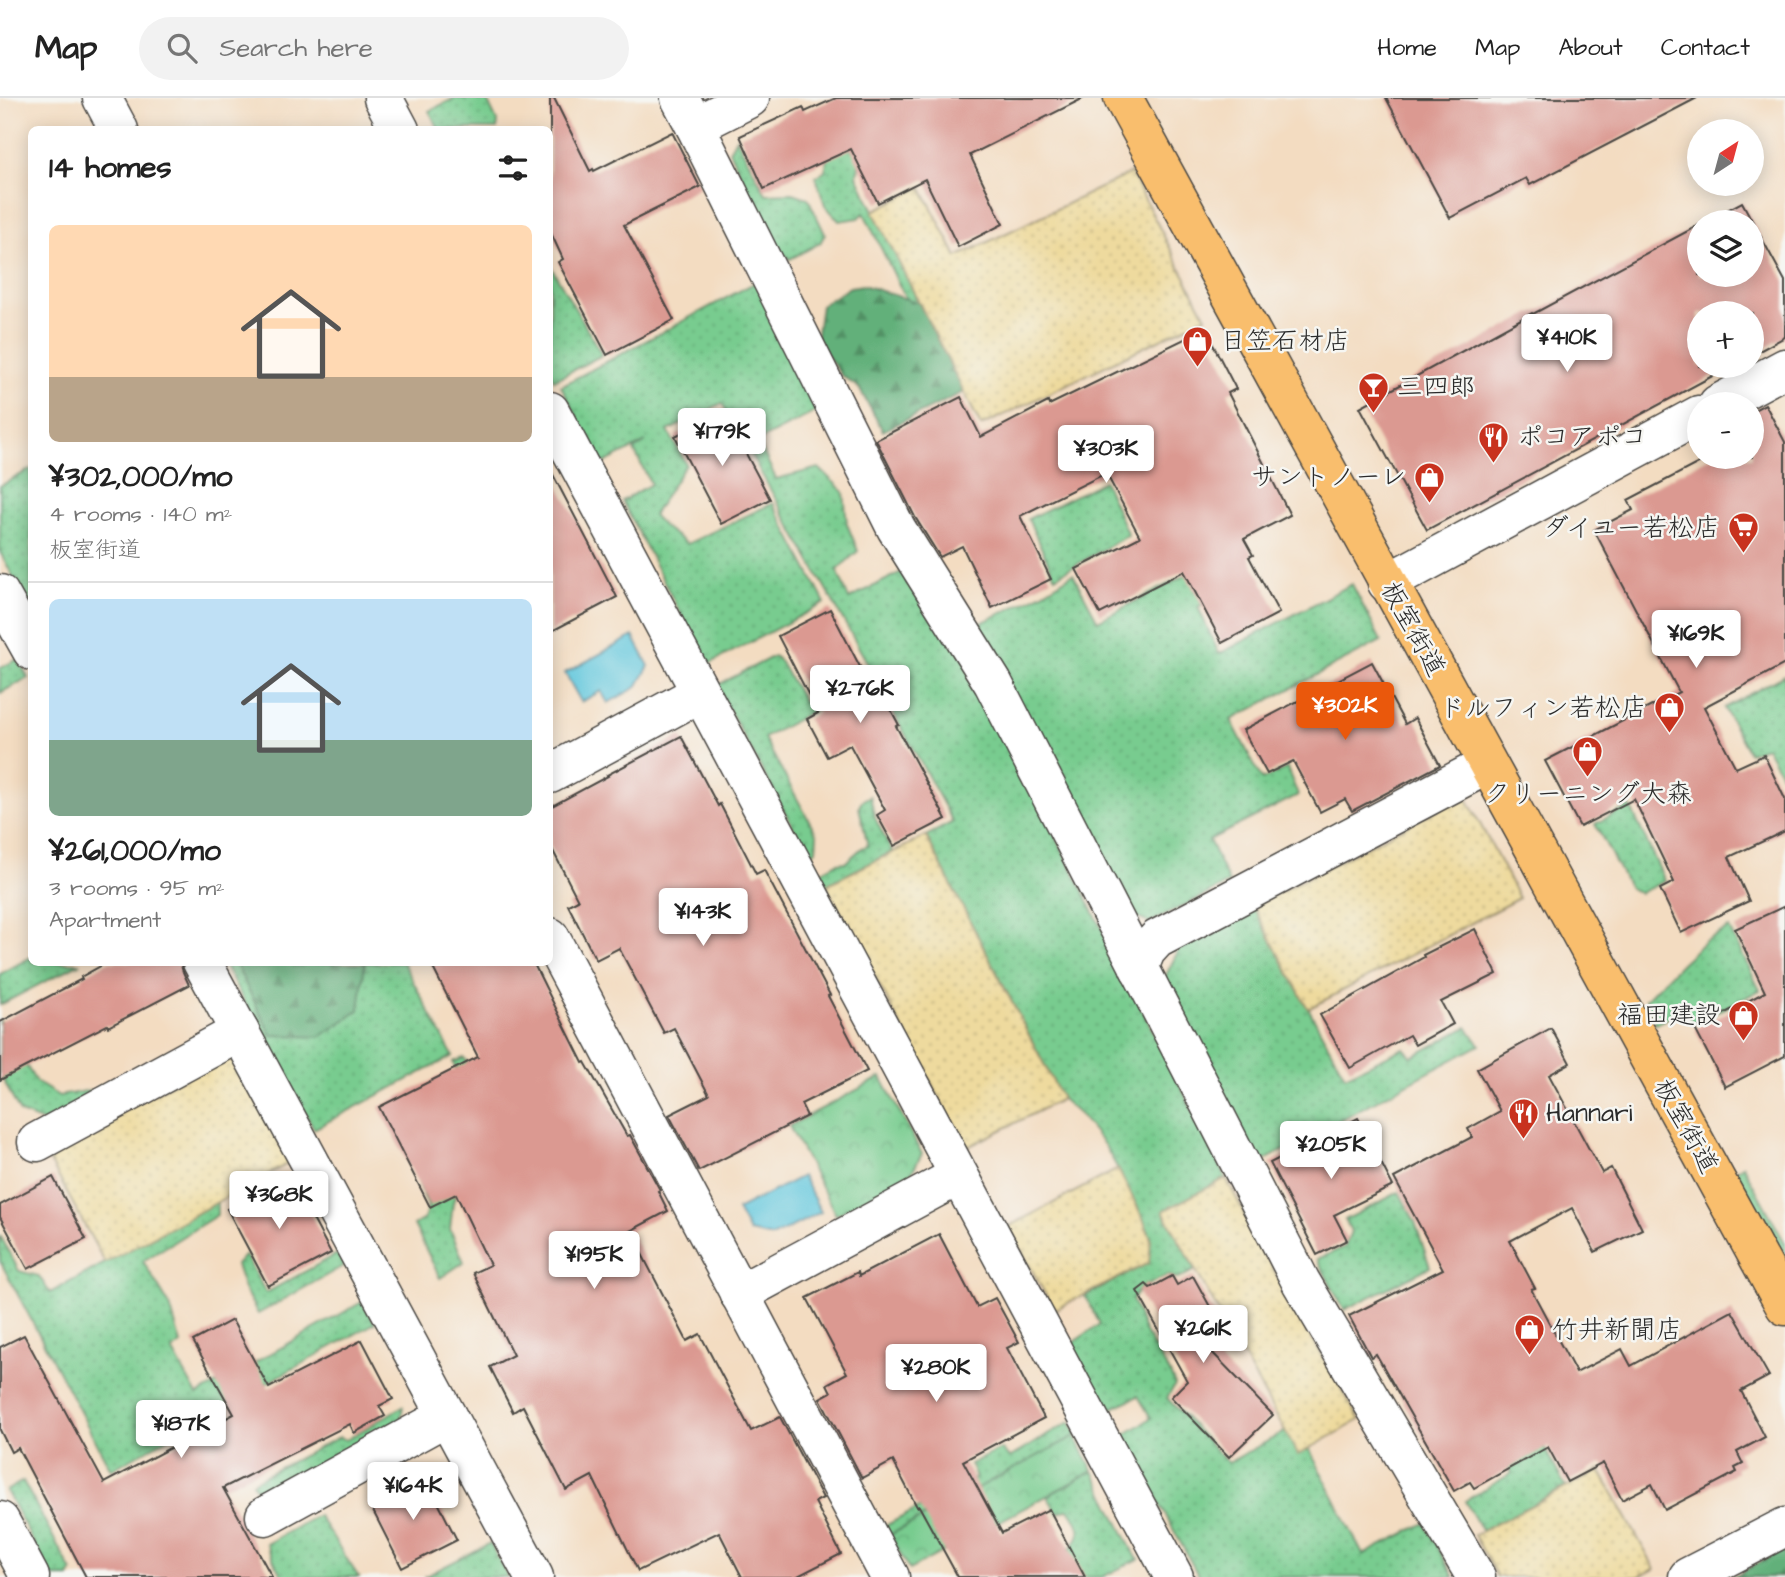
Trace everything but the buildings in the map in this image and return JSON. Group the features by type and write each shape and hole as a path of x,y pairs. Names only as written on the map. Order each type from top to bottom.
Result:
{"main road":[{"name":"板室街道","path":"1123,98 1785,1307"}],"street":[{"path":"102,98 117,126"},
{"path":"383,98 398,126"},
{"path":"750,98 688,112 896,528 993,683 1301,1282 1476,1577"},
{"path":"1740,392 1785,368"},
{"path":"553,417 1174,1577"},
{"path":"1387,583 1687,421"},
{"path":"0,594 28,645"},
{"path":"553,772 700,693"},
{"path":"1139,968 1146,951 1157,939 1487,765"},
{"path":"553,943 890,1577"},
{"path":"204,966 534,1577"},
{"path":"37,1142 240,1032"},
{"path":"739,1294 958,1176"},
{"path":"265,1516 447,1416"},
{"path":"1,1525 30,1577"},
{"path":"1688,1577 1785,1527"}],"green space":[{"path":"455,98 486,98 498,126 437,126 429,111"},
{"path":"872,127 860,158 857,176 919,303 907,301 864,213 859,218 839,221 825,205 816,177 825,171 829,150"},
{"path":"736,138 766,194 793,193 808,198 825,234 820,243 790,259 778,251 729,151"},
{"path":"553,270 602,355 554,380 553,378"},
{"path":"756,282 823,408 758,441 776,479 819,468 844,492 847,524 858,551 837,570 849,599 905,570 978,680 1226,1178 1163,1211 1195,1270 1178,1279 1168,1275 1141,1288 1132,1299 1144,1331 1175,1385 1167,1398 1228,1463 1286,1431 1298,1454 1309,1448 1363,1555 1425,1523 1454,1577 1199,1577 1123,1436 1151,1418 1138,1396 1106,1411 1071,1344 1100,1324 1085,1296 1148,1263 1151,1238 1105,1146 1081,1116 1062,1099 926,836 953,822 874,677 764,738 817,835 816,850 809,856 716,686 774,656 780,661 804,703 869,666 722,403 668,431 686,464 653,515 687,544 773,503 825,603 707,665 622,501 651,484 634,450 646,442 602,464 561,386"},
{"path":"863,285 919,303 964,392 883,431 859,388 841,375 816,340 821,305 850,287"},
{"path":"28,471 28,604 0,552 0,486"},
{"path":"1104,481 1128,535 1055,577 1028,519"},
{"path":"1195,570 1214,598 1198,607 1219,654 1352,584 1381,641 1231,720 1262,780 1287,768 1298,795 1209,840 1229,883 1149,923 1124,912 971,628 1041,594 1073,574 1098,621"},
{"path":"18,659 28,678 0,693 0,668"},
{"path":"1785,675 1785,781 1766,747 1749,753 1724,708"},
{"path":"870,796 875,818 892,852 826,885 819,873 837,863 846,862 868,846 859,807 862,801"},
{"path":"1630,806 1665,881 1640,893 1629,888 1595,824"},
{"path":"1253,906 1345,1076 1404,1048 1412,1057 1467,1027 1480,1045 1258,1164 1162,983 1179,949"},
{"path":"1729,928 1760,990 1694,1024 1684,1010 1656,1024 1646,999 1705,941"},
{"path":"28,959 28,966 74,966 0,1005 0,974"},
{"path":"225,966 405,966 453,1056 314,1129"},
{"path":"236,966 365,966 359,1010 320,1037 271,1035"},
{"path":"0,1021 36,1082 59,1096 91,1090 96,1098 43,1122 20,1113 0,1073"},
{"path":"464,1058 486,1082 516,1070 525,1086 503,1100 498,1110 521,1158 457,1189 450,1229 464,1262 440,1278 414,1225 424,1219 428,1207 416,1176 444,1159 468,1158 493,1145 453,1062"},
{"path":"881,1077 922,1154 909,1177 836,1215 789,1126"},
{"path":"1743,1166 1785,1243 1785,1260 1735,1171"},
{"path":"1399,1192 1415,1222 1430,1267 1344,1310 1317,1259 1345,1247 1351,1231 1345,1220"},
{"path":"217,1202 217,1215 143,1261 170,1306 181,1344 172,1350 197,1395 362,1302 375,1323 111,1470 0,1261 0,1235 19,1271 39,1276 50,1293"},
{"path":"337,1254 345,1265 258,1314 244,1289 236,1265 245,1255 266,1293"},
{"path":"1485,1342 1566,1487 1482,1531 1465,1501 1512,1473 1450,1364"},
{"path":"403,1406 400,1424 264,1500 252,1482 339,1437 346,1440"},
{"path":"1070,1422 1077,1435 890,1535 885,1526 976,1478 970,1464 1001,1449 1009,1458"},
{"path":"1075,1436 1093,1471 909,1570 890,1535"},
{"path":"1093,1471 1134,1554 1139,1559 1102,1577 1080,1577 1068,1552 1079,1536 1077,1522 1069,1509 1058,1513 1047,1496"},
{"path":"23,1481 72,1572 69,1577 52,1577 6,1491"},
{"path":"318,1515 360,1577 282,1577 266,1544"},
{"path":"490,1543 508,1577 424,1577"},
{"path":"1785,1549 1785,1577 1732,1577"}],"sand":[{"path":"1131,173 1206,317 981,426 873,211 921,187 957,257"},
{"path":"1465,795 1519,898 1308,1009 1253,906"},
{"path":"926,836 1062,1099 966,1148 826,885"},
{"path":"233,1051 293,1161 105,1263 45,1152"},
{"path":"1118,1169 1151,1239 1149,1263 1054,1310 1008,1227"},
{"path":"1226,1178 1291,1303 1360,1420 1298,1455 1163,1211"},
{"path":"1600,1470 1655,1569 1638,1577 1497,1577 1474,1535"}],"water":[{"path":"633,636 649,666 637,687 608,703 601,691 581,702 565,673"},
{"path":"802,1176 821,1212 772,1237 749,1232 737,1210"}],"place":[{"name":"日笠石材店","path":"1197,368"},
{"name":"三四郎","path":"1374,414"},
{"name":"ポコアポコ","path":"1494,464"},
{"name":"サントノーレ","path":"1429,504"},
{"name":"ダイユー若松店","path":"1743,555"},
{"name":"ドルフィン若松店","path":"1670,735"},
{"name":"クリーニング大森","path":"1588,778"},
{"name":"福田建設","path":"1744,1042"},
{"name":"Hannari","path":"1523,1140"},
{"name":"竹井新聞店","path":"1529,1357"}]}
